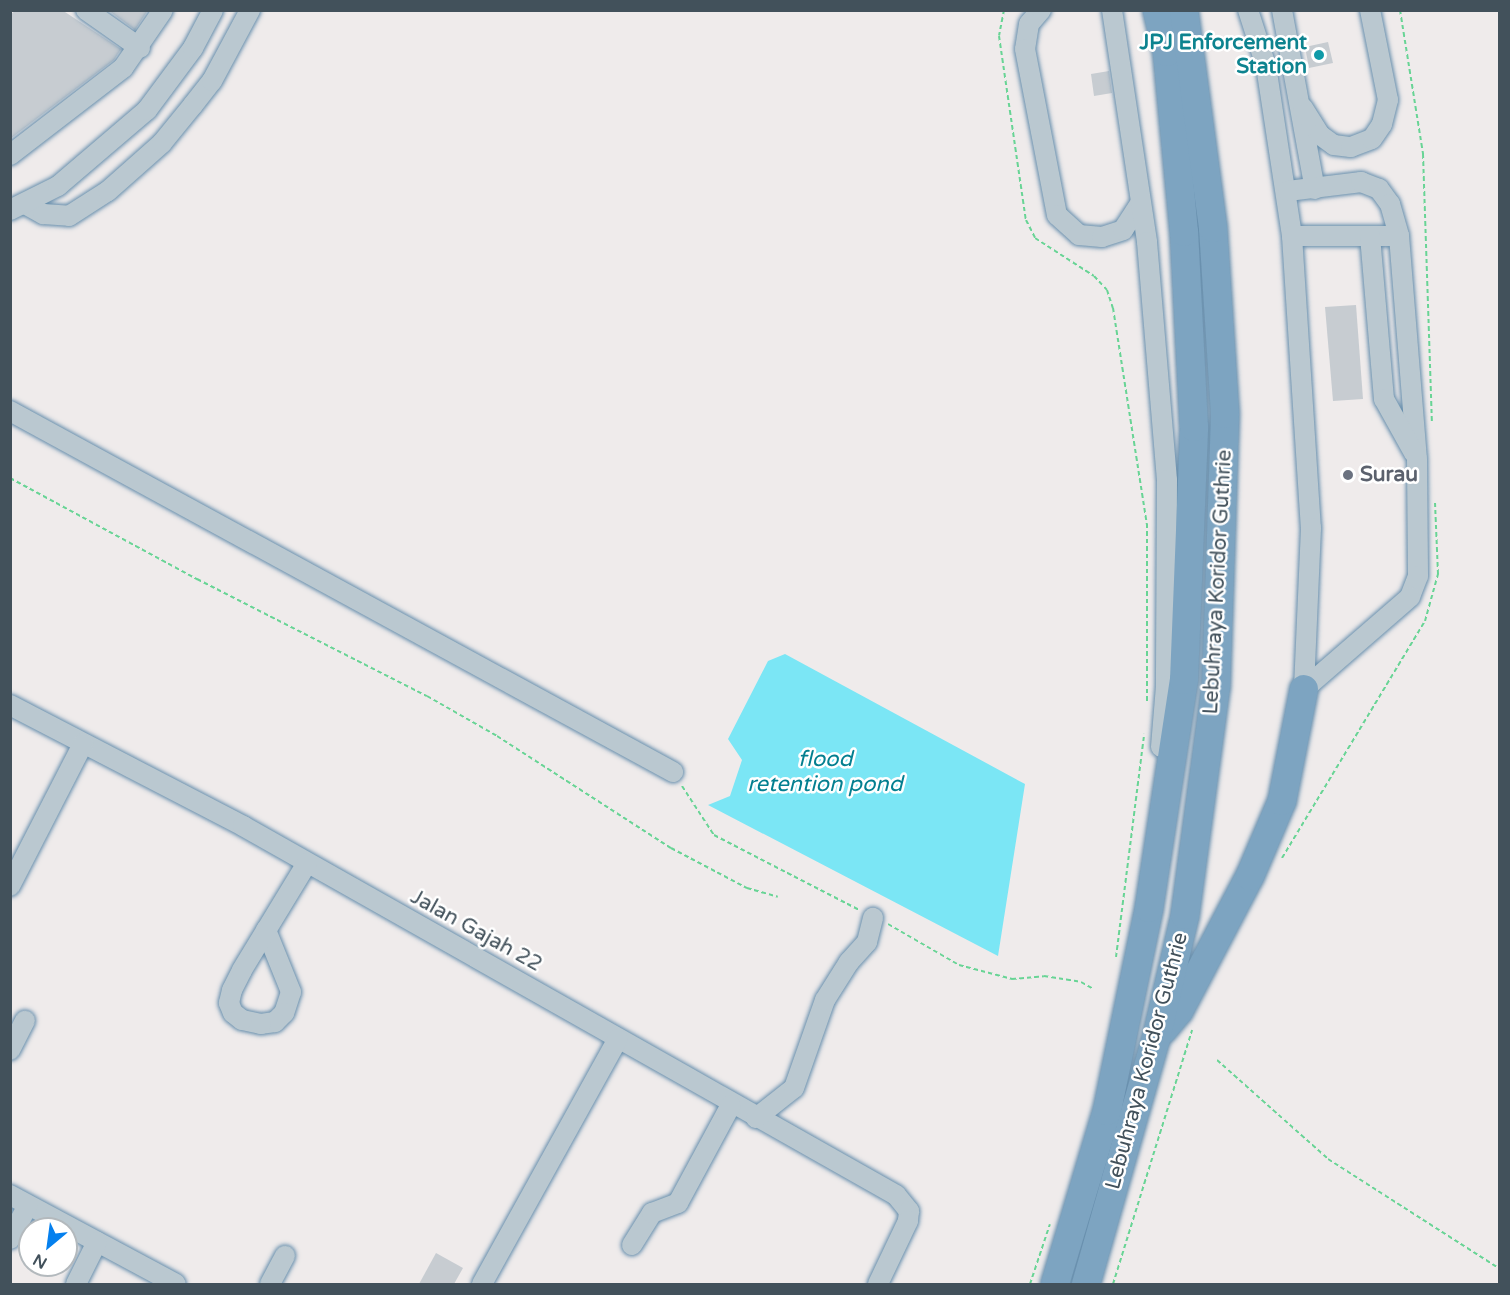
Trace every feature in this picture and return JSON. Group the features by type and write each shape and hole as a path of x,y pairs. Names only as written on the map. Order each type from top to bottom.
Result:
{"highway":[{"name":"Lebuhraya Koridor Guthrie","path":"1055,1284 1107,1111 1149,908 1184,680 1194,427 1180,198 1167,52 1157,10"},
{"name":"Lebuhraya Koridor Guthrie","path":"1086,1284 1156,1039 1185,915 1216,686 1226,414 1212,228 1184,10"},
{"path":"1156,1039 1179,1011 1250,876 1277,812 1304,689"}],"street":[{"path":"86,10 140,48"},
{"path":"10,155 123,68 140,48 163,10"},
{"path":"18,207 58,186 147,110 193,48 213,10"},
{"path":"18,207 43,214 69,216 108,191 162,143 212,81 250,10"},
{"path":"1041,10 1029,24 1025,49 1057,215 1079,235 1102,237 1123,230 1140,204"},
{"path":"1248,10 1266,66 1288,191 1292,236 1311,528 1304,689"},
{"path":"1282,10 1303,108 1315,189"},
{"path":"1303,108 1320,135 1335,145 1351,147 1372,139 1382,124 1388,100 1370,10"},
{"path":"1110,12 1140,204 1167,480 1166,686 1149,908"},
{"path":"1288,191 1361,182 1379,189 1390,204 1399,236 1417,459 1418,576 1410,597 1304,689"},
{"path":"1292,236 1399,236"},
{"path":"1370,236 1384,399 1417,459"},
{"path":"10,411 673,772"},
{"name":"Jalan Gajah 22","path":"14,713 83,744 307,863 731,1105 896,1195 909,1211 878,1284"},
{"path":"10,886 83,744"},
{"path":"266,930 307,863"},
{"path":"766,1123 795,1088 825,1000 849,962 867,942 873,918"},
{"path":"10,1050 25,1021"},
{"path":"482,1284 618,1039"},
{"path":"632,1245 652,1213 678,1203 731,1105"},
{"path":"10,1195 176,1284"},
{"path":"10,1239 28,1205"},
{"path":"76,1284 98,1242"},
{"path":"270,1284 285,1256"}],"path":[{"path":"1004,10 999,36 1026,220 1035,238 1094,276 1107,290 1113,308 1147,524 1147,713"},
{"path":"10,478 197,579 427,696 497,736 671,848 747,888 778,897"},
{"path":"1115,964 1145,725"},
{"path":"1216,1060 1328,1159 1500,1269"},
{"path":"1030,1284 1052,1217"}],"water":[{"name":"flood retention pond","path":"785,654 1025,784 998,956 708,805 730,796 742,760 728,739 768,661"}],"building":[{"path":"16,10 62,10 121,49 114,60 10,139 10,15"},
{"path":"108,10 148,10 135,30"},
{"name":"JPJ Enforcement Station","path":"1328,42 1333,63 1309,68 1305,47"},
{"name":"JPJ Enforcement Station","path":"1109,71 1112,93 1094,96 1091,74"},
{"path":"1356,305 1363,399 1333,401 1325,307"},
{"path":"436,1253 463,1268 454,1284 419,1284"}],"place":[{"name":"JPJ Enforcement Station","path":"1319,55"},
{"name":"Surau","path":"1348,475"}]}
